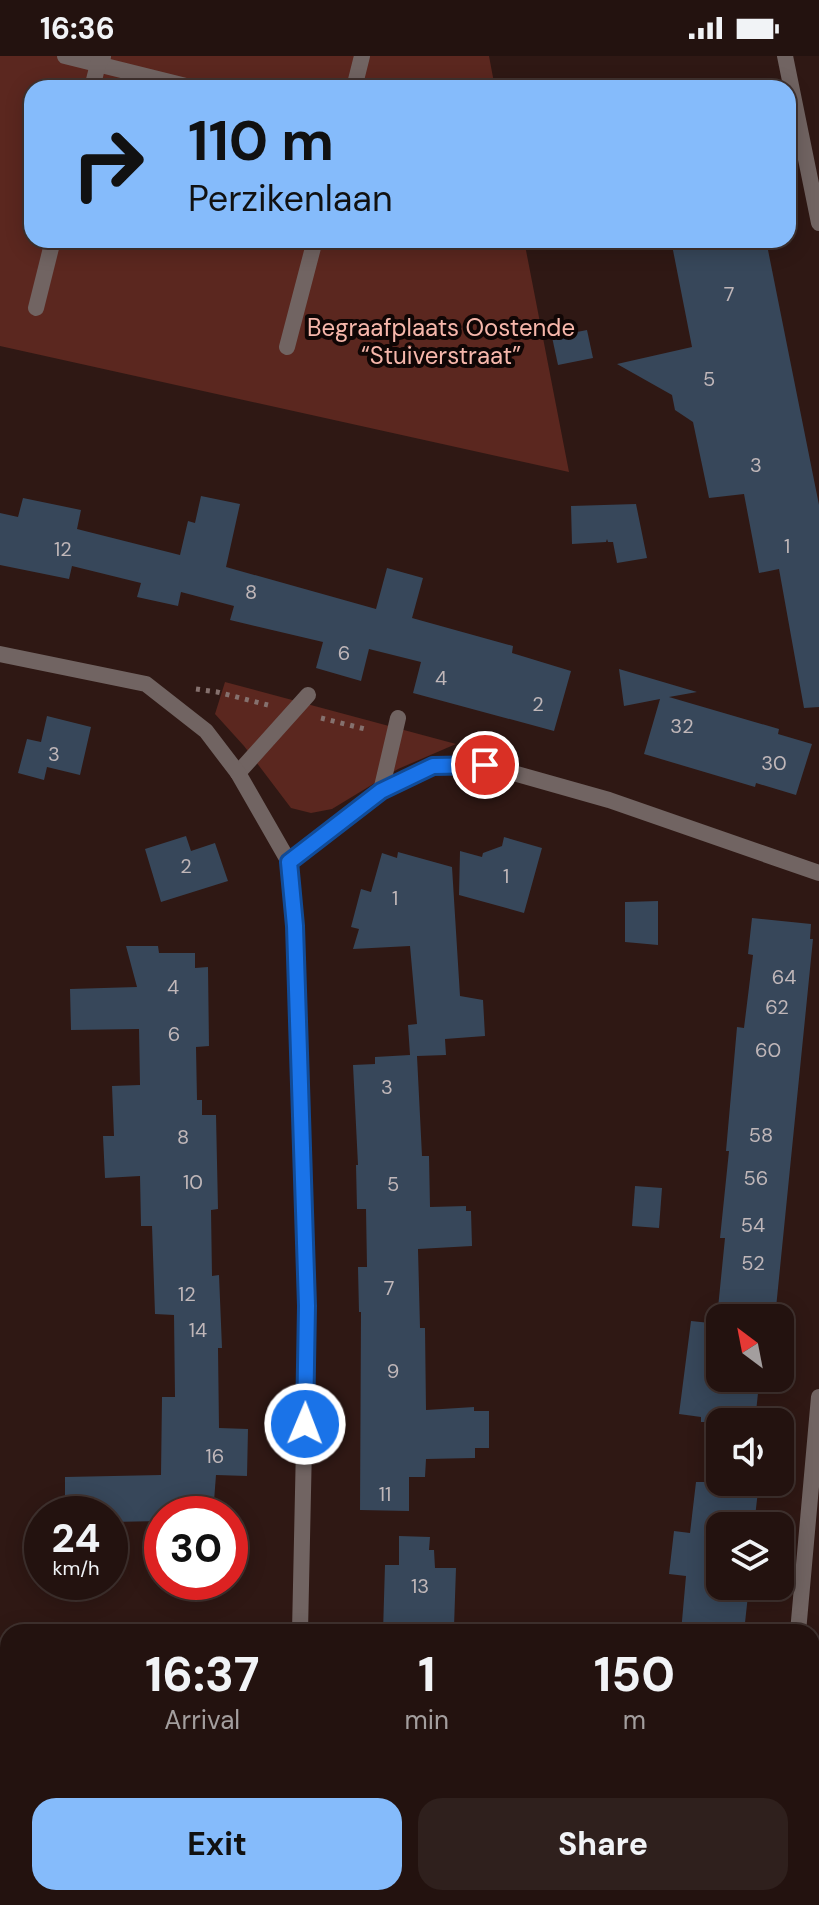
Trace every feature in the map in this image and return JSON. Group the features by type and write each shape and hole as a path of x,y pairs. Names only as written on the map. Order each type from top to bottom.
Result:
{"street":[{"path":"65,56 101,60 167,80"},
{"path":"356,80 362,56"},
{"path":"785,56 790,80"},
{"path":"95,80 101,60"},
{"path":"796,110 819,223"},
{"path":"36,308 51,248"},
{"path":"287,347 313,248"},
{"path":"0,654 146,684 206,731 238,773 289,862 295,926 307,1306 300,1624"},
{"path":"238,773 308,695"},
{"path":"381,791 398,718"},
{"path":"289,862 381,791 433,766 485,765 609,800 819,873"},
{"path":"799,1624 819,1397"}],"green space":[{"name":"Begraafplaats Oostende “Stuiverstraat”","path":"0,56 489,56 494,80 24,80 24,248 526,248 569,472 0,346"},
{"path":"225,682 456,744 398,769 332,809 311,813 291,808 244,746 215,714"}],"building":[{"path":"673,248 768,248 819,505 819,707 804,708 779,569 759,573 744,494 709,498 693,422 675,410 672,395 617,364 692,347"},
{"path":"587,330 593,358 558,365 552,337"},
{"path":"201,496 240,504 226,567 376,609 387,568 423,578 412,618 513,646 512,653 571,671 554,731 413,693 421,662 369,649 361,681 316,668 323,642 230,620 234,606 181,592 178,606 137,597 141,583 72,566 69,579 0,565 0,513 18,517 23,498 81,510 77,529 180,555 188,521 195,523"},
{"path":"636,504 647,558 617,563 613,542 607,539 606,542 572,544 571,506"},
{"path":"619,669 697,692 669,697 779,729 778,734 812,744 796,795 756,783 755,787 644,754 660,699 624,706"},
{"path":"47,716 91,727 80,775 47,767 44,780 18,773 27,739 41,742"},
{"path":"186,836 191,851 215,843 228,881 161,902 145,849"},
{"path":"504,837 542,848 524,913 459,895 460,851 482,857 483,853 502,846"},
{"path":"398,852 452,867 460,996 483,1000 485,1036 445,1039 446,1055 417,1056 422,1156 429,1156 430,1207 466,1206 466,1211 471,1211 472,1246 418,1249 420,1328 425,1328 426,1410 474,1407 474,1411 489,1411 489,1448 475,1448 475,1458 426,1459 425,1477 409,1477 409,1511 360,1510 361,1312 358,1267 367,1267 366,1209 357,1209 353,1065 375,1064 375,1057 410,1055 408,1025 417,1024 410,946 353,949 359,929 351,927 361,889 371,892 382,853 397,858"},
{"path":"658,901 658,945 625,942 625,902"},
{"path":"752,918 811,924 810,939 813,939 776,1304 718,1304 725,1238 720,1238 729,1151 726,1151 737,1027 744,1028 753,955 748,954"},
{"path":"126,946 158,946 159,953 195,953 195,968 208,967 209,1046 196,1047 197,1100 202,1100 202,1115 216,1115 218,1209 211,1210 212,1276 219,1275 222,1348 218,1348 219,1428 248,1429 247,1476 216,1475 214,1496 144,1496 144,1521 128,1522 128,1496 65,1496 65,1477 161,1475 162,1397 175,1397 174,1315 155,1314 152,1226 141,1226 140,1176 105,1178 103,1136 114,1136 112,1086 140,1085 139,1029 71,1030 70,989 137,987"},
{"path":"635,1186 662,1188 659,1228 632,1226"},
{"path":"691,1321 706,1323 706,1392 758,1393 756,1408 706,1408 706,1422 701,1422 701,1417 679,1414"},
{"path":"696,1482 706,1482 706,1496 757,1496 756,1512 706,1512 706,1600 747,1600 745,1624 682,1624 686,1576 669,1574 674,1531 690,1533"},
{"path":"399,1536 430,1537 429,1550 434,1550 435,1568 456,1568 454,1624 383,1624 385,1565 399,1565"}],"route":[{"path":"305,1424 307,1306 295,926 289,862 381,791 433,766 485,765"}]}
